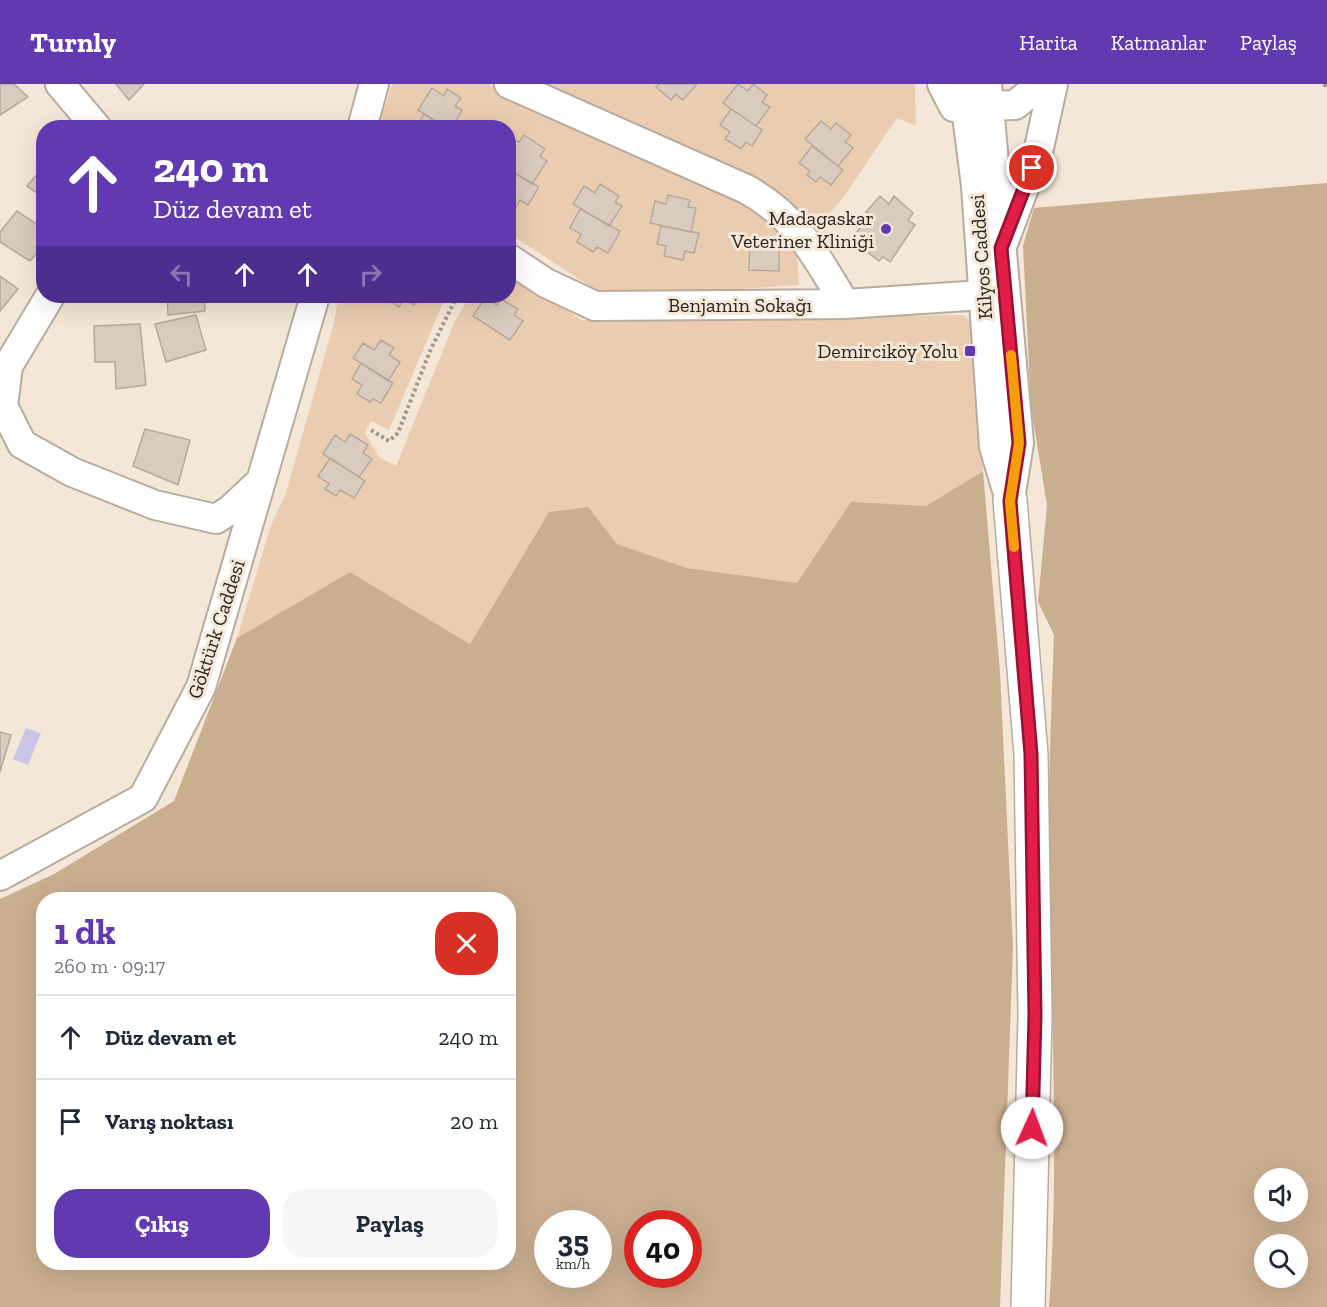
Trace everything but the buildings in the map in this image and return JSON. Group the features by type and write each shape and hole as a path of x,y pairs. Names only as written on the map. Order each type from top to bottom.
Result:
{"street":[{"path":"60,84 91,120"},
{"path":"364,120 374,84"},
{"path":"509,84 676,157 772,203 807,241 845,304"},
{"path":"942,84 954,107 976,95 1015,105 1041,84"},
{"path":"1001,248 1039,148 1053,84"},
{"name":"Kilyos Caddesi","path":"976,95 1001,248 1019,443 1010,501"},
{"name":"Kilyos Caddesi","path":"976,95 976,186 994,447 1010,501 1031,754 1035,1016 1028,1307"},
{"name":"Benjamin Sokağı","path":"516,263 546,283 595,306 845,304 983,296"},
{"path":"46,303 8,366 2,405 22,444 72,472 155,505 216,519 230,510 260,482"},
{"name":"Göktürk Caddesi","path":"0,876 143,798 201,687 313,303"}],"path":[{"path":"371,430 389,441 398,433 430,351 454,303"}],"shaded area":[{"path":"392,84 489,84 719,190 781,223 797,249 799,285 724,290 597,291 516,238 516,206 520,200 528,204 539,187 532,184 547,161 540,156 545,148 524,135 519,142 516,141 516,120 456,120 462,111 455,106 461,98 448,90 444,96 431,89 419,110 424,114 420,120 381,120","holes":["600,185 618,196 615,202 622,206 609,226 608,253 597,247 593,251 577,242 581,234 570,228 580,209 573,204 584,186 595,193","668,195 690,200 688,207 696,209 691,232 698,234 694,253 685,251 683,260 664,256 666,246 657,244 661,226 650,223 655,202 666,204"]},
{"path":"538,84 659,84 656,87 671,100 676,94 683,100 696,84 738,84 915,84 916,126 897,118 846,194 815,230 790,204","holes":["738,84 748,91 753,85 767,94 762,102 770,107 756,126 762,131 752,146 746,142 741,149 726,139 730,132 720,125 731,109 724,103","821,121 831,129 836,123 850,136 845,142 852,148 838,166 843,170 831,185 820,177 816,182 807,175 810,171 799,162 812,146 806,139"]},
{"path":"1327,183 1327,1307 1049,1307 1054,1203 1049,826 1054,635 1038,602 1047,505 1031,407 1023,246 1034,208"},
{"path":"516,273 581,320 963,315 971,322 976,361 983,471 926,506 851,503 797,583 687,568 617,544 587,507 549,512 470,644 350,572 237,638 271,525 286,493 338,303 392,303 398,307 401,303 414,305 415,303 443,303 389,430 371,421 365,433 379,457 396,466 454,323 466,303 516,303","holes":["381,340 394,348 389,355 400,362 388,381 393,383 381,403 373,399 370,402 362,385 352,378 361,363 353,358 363,343 374,350","335,435 371,459 359,477 365,481 354,498 340,490 335,496 325,489 329,484 318,476 330,458 323,454"]},
{"path":"983,471 1000,672 1013,947 1000,1307 0,1307 0,899 54,874 174,801 237,638 350,572 470,644 549,512 588,507 617,544 687,568 797,583 851,502 926,506"},
{"path":"26,728 41,733 28,765 13,759"}],"slow traffic":[{"path":"1011,355 1019,443 1010,501 1014,547"}],"place":[{"name":"Madagaskar Veteriner Kliniği","path":"886,229"},
{"name":"Demirciköy Yolu","path":"970,351"}],"route":[{"path":"1032,168 1001,248 1019,443 1010,501 1031,754 1035,1016 1032,1128"}]}
